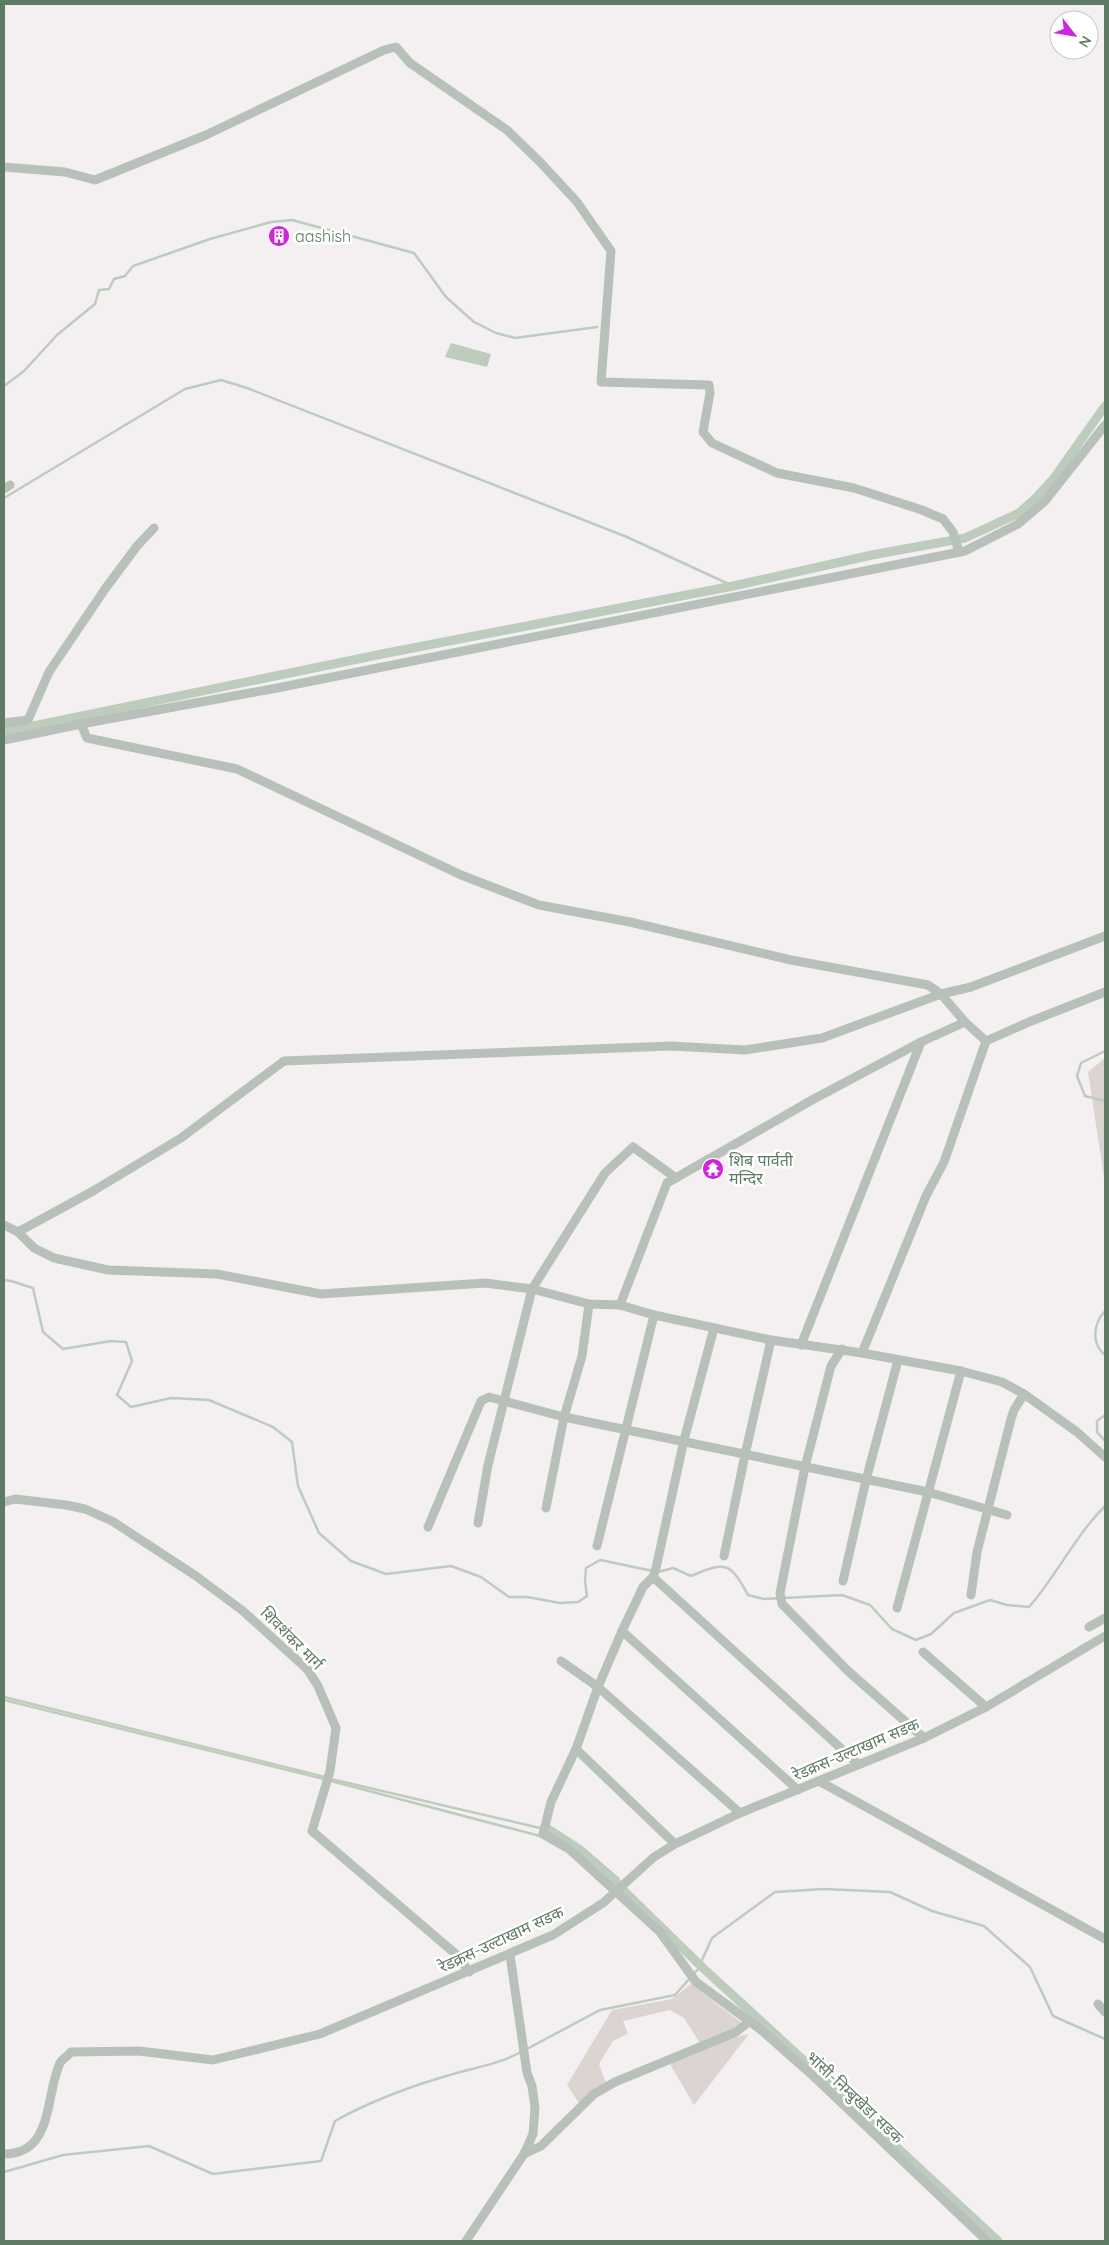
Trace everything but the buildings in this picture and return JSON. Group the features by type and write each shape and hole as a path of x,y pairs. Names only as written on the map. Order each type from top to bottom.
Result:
{"street":[{"path":"4,167 65,172 95,180 206,135 384,50 396,47 410,63 507,130 577,202 611,251 601,382 709,385 710,393 703,432 712,443 777,473 854,488 922,510 943,520 954,537 958,550"},
{"path":"4,740 272,689 958,550 1018,524 1045,501 1105,425"},
{"path":"4,723 28,720 50,672 105,589 137,546 154,528"},
{"path":"81,724 87,738 237,769 461,874 539,905 630,922 791,960 928,985 942,994 965,1022 986,1041"},
{"path":"18,1232 93,1191 181,1138 284,1061 671,1046 745,1050 822,1038 942,994 971,987 1105,936"},
{"path":"862,1353 926,1196 944,1162 986,1041 1105,992"},
{"path":"620,1305 667,1184 812,1100 921,1042 965,1022"},
{"path":"801,1345 921,1042"},
{"path":"478,1523 488,1465 532,1289 606,1173 633,1147 676,1178"},
{"path":"4,1224 18,1232 34,1248 54,1258 108,1270 217,1274 321,1294 485,1283 532,1289 589,1304 620,1305 654,1315 771,1340 842,1349 961,1371 1002,1382 1024,1394 1077,1432 1105,1457"},
{"path":"546,1508 564,1417 582,1356 589,1304"},
{"path":"597,1546 654,1315"},
{"path":"616,1892 569,1849 543,1834 551,1802 576,1749 598,1687 622,1631 643,1588 654,1572 684,1440 714,1328"},
{"path":"724,1556 771,1340"},
{"path":"842,1349 831,1366 805,1468 780,1593 782,1604 848,1671 924,1738"},
{"path":"843,1582 866,1480 898,1360"},
{"path":"896,1608 961,1371"},
{"path":"971,1595 977,1552 1011,1419 1024,1394"},
{"path":"428,1527 482,1401 490,1397 564,1417 684,1440 805,1468 928,1492 1007,1515"},
{"name":"शिवशंकर मार्ग","path":"4,1502 15,1499 85,1508 112,1520 196,1576 243,1611 308,1670 318,1686 336,1728 329,1775 312,1831 458,1956 468,1972"},
{"path":"654,1572 858,1764"},
{"path":"1089,1627 1105,1618"},
{"path":"622,1631 798,1790"},
{"name":"रेडक्रस-उल्टाखाम सडक","path":"4,2154 27,2148 41,2134 61,2062 71,2052 140,2051 213,2060 320,2034 510,1955 553,1935 616,1892 654,1858 675,1844 740,1813 924,1738 986,1707 1105,1636"},
{"path":"923,1652 986,1707"},
{"path":"561,1661 598,1687 740,1813"},
{"path":"576,1749 675,1844"},
{"path":"819,1781 1105,1939"},
{"name":"भांसी-निम्बुखेडा सडक","path":"616,1892 660,1932 696,1982 750,2021 810,2073 986,2241"},
{"path":"466,2241 524,2154 533,2134 535,2108 525,2058 510,1955"},
{"path":"1098,2004 1105,2012"},
{"path":"524,2154 545,2143 594,2094 615,2082 736,2032 750,2021"}],"shaded area":[{"path":"451,343 491,354 487,367 445,357"},
{"path":"1105,1058 1105,1184 1088,1072"},
{"path":"691,1984 743,2024 701,2045 684,2018 670,2010 623,2021 628,2034 613,2041 599,2064 606,2083 579,2103 567,2085 612,2010 672,1999"},
{"path":"749,2034 694,2105 670,2064 727,2039"}],"waterway":[{"path":"4,386 24,371 57,335 95,304 99,290 109,289 114,279 125,276 133,266 210,239 271,222 292,220 414,253 446,297 474,322 496,333 515,338 597,327"},
{"path":"4,498 185,389 221,380 247,388 627,537 733,586"},
{"path":"4,732 382,654 733,586 872,555 965,538 1019,513 1034,500 1054,478 1105,406"},
{"path":"1105,1051 1081,1063 1077,1076 1085,1096 1105,1101"},
{"path":"4,1280 33,1288 43,1332 63,1349 111,1341 126,1342 132,1361 117,1395 131,1407 171,1398 209,1400 273,1427 292,1442 298,1486 319,1533 351,1561 386,1574 451,1566 481,1577 509,1597 527,1597 560,1603 578,1602 587,1596 586,1568 600,1560 653,1571"},
{"path":"1105,1311 1098,1322 1095,1334 1097,1345 1105,1355"},
{"path":"1105,1415 1097,1421 1097,1432 1105,1441"},
{"path":"658,1572 673,1568 691,1576 712,1568 726,1568 736,1576 748,1595 764,1599 842,1595 870,1605 892,1629 916,1640 931,1634 954,1613 990,1600 1007,1605 1029,1607 1084,1530 1105,1506"},
{"path":"4,1697 325,1777"},
{"path":"4,1700 324,1779"},
{"path":"331,1779 540,1828"},
{"path":"331,1781 540,1836"},
{"path":"548,1829 579,1849 616,1881"},
{"path":"525,2050 600,2010 675,1995 698,1969 712,1938 775,1892 824,1889 890,1892 932,1911 984,1926 1030,1967 1053,2016 1105,2039"},
{"path":"624,1891 703,1968 812,2068"},
{"path":"4,2172 63,2155 149,2146 213,2174 321,2161 335,2121 402,2091 429,2081 492,2064 521,2052"},
{"path":"822,2078 998,2241"}],"place":[{"name":"aashish","path":"279,236"},
{"name":"शिब पार्वती मन्दिर","path":"713,1169"}]}
